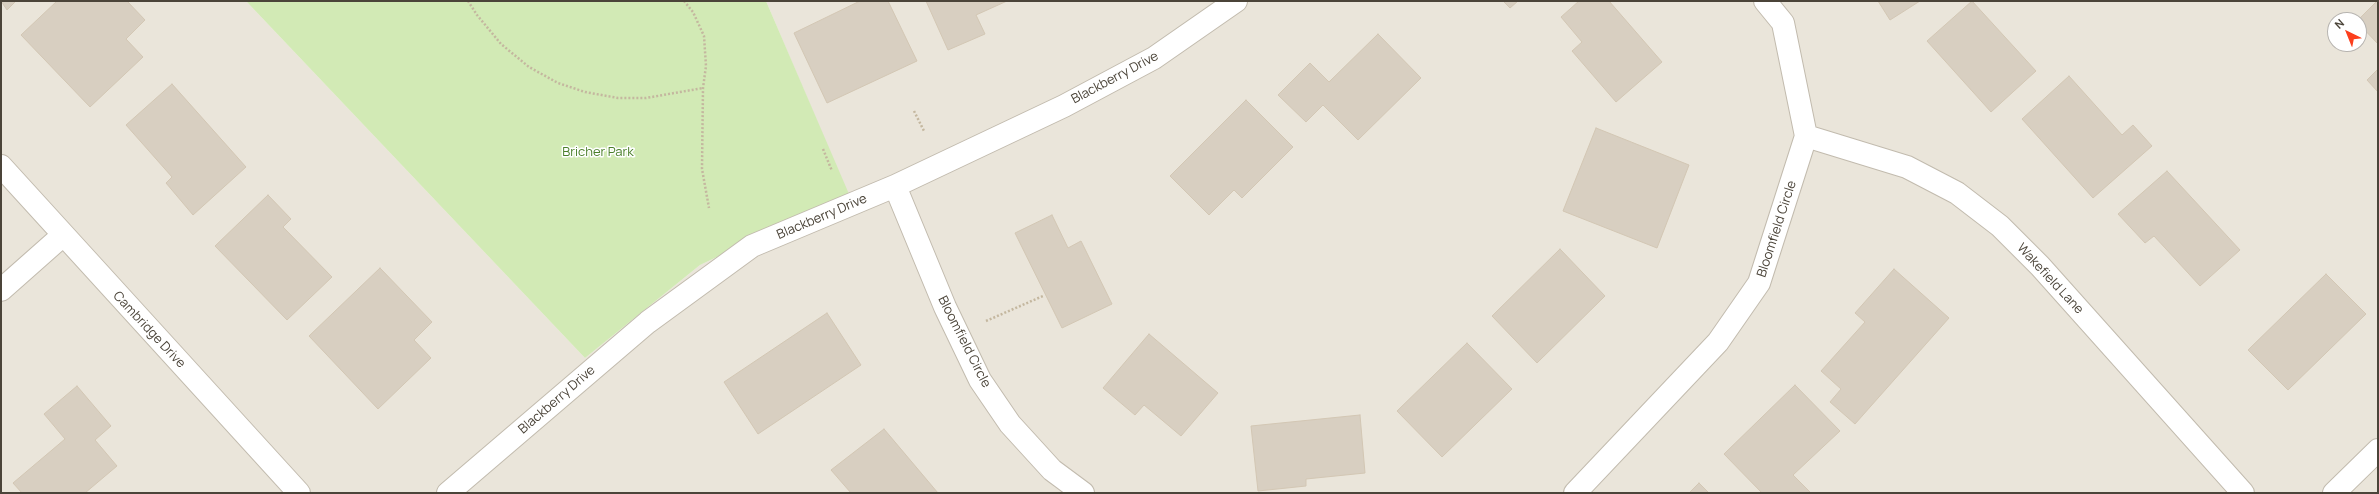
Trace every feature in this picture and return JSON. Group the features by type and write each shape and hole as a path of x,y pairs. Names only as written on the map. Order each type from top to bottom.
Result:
{"street":[{"name":"Blackberry Drive","path":"448,493 648,322 752,246 894,186 1064,106 1154,58 1236,1"},
{"name":"Bloomfield Circle","path":"1575,493 1718,342 1760,283 1806,136 1783,23 1765,1"},
{"name":"Wakefield Lane","path":"1806,136 1907,167 1957,193 2000,226 2040,266 2243,493"},
{"name":"Cambridge Drive","path":"1,166 62,236 299,493"},
{"name":"Bloomfield Circle","path":"894,186 945,307 980,380 1010,424 1052,470 1083,493"},
{"path":"1,290 62,236"},
{"path":"2334,493 2378,450"}],"path":[{"path":"468,1 477,15 501,44 529,67 558,83 585,92 618,98 646,98 703,88"},
{"path":"684,1 693,12 704,36 706,66 703,88 702,169 709,208"},
{"path":"914,111 924,131"},
{"path":"823,149 832,171"},
{"path":"984,322 1043,296"}],"shaded area":[{"path":"1,1 246,1 585,358 700,265 848,194 766,1 2378,1 2378,493 1,493"}],"green space":[{"name":"Bricher Park","path":"246,1 766,1 849,194 700,265 585,358"}],"building":[{"path":"1,1 16,1 7,10"},
{"path":"57,1 127,1 145,20 126,39 143,57 90,107 21,35"},
{"path":"860,1 888,1 917,61 827,103 794,33"},
{"path":"926,1 1007,1 976,15 985,34 948,50"},
{"path":"1503,1 1518,1 1510,8"},
{"path":"1579,1 1609,1 1662,62 1616,102 1572,51 1582,42 1561,17"},
{"path":"1878,1 1920,1 1890,20"},
{"path":"1972,1 2036,71 1991,112 1927,41"},
{"path":"2378,1 2378,44 2367,32 2366,12"},
{"path":"1378,34 1421,78 1358,140 1323,105 1306,122 1278,95 1310,63 1329,82"},
{"path":"2378,69 2378,92 2367,80"},
{"path":"2069,76 2122,135 2133,125 2152,146 2093,198 2022,119"},
{"path":"172,84 246,167 193,215 166,183 172,177 126,125"},
{"path":"1246,100 1293,147 1242,198 1234,190 1209,215 1170,176"},
{"path":"1596,128 1689,165 1657,248 1563,211"},
{"path":"2167,171 2240,250 2200,286 2154,236 2145,243 2118,214"},
{"path":"268,195 291,219 283,227 332,277 287,320 215,246"},
{"path":"1052,215 1068,248 1081,241 1112,304 1062,328 1015,233"},
{"path":"1560,249 1605,296 1537,363 1492,316"},
{"path":"380,268 432,322 414,340 431,358 378,409 309,336"},
{"path":"1894,269 1949,318 1855,424 1830,402 1841,389 1821,371 1865,322 1855,313"},
{"path":"2326,274 2366,314 2288,390 2248,350"},
{"path":"827,313 861,365 758,434 724,382"},
{"path":"1149,334 1218,393 1181,436 1144,405 1135,415 1103,388"},
{"path":"1467,343 1512,389 1442,457 1397,411"},
{"path":"1795,385 1840,431 1793,475 1811,493 1762,493 1724,454"},
{"path":"77,386 111,426 95,440 117,466 85,493 22,493 13,483 65,439 44,414"},
{"path":"1360,415 1365,473 1306,479 1306,486 1258,491 1251,426"},
{"path":"884,429 938,493 851,493 831,470"},
{"path":"1699,483 1709,493 1689,493"}]}
